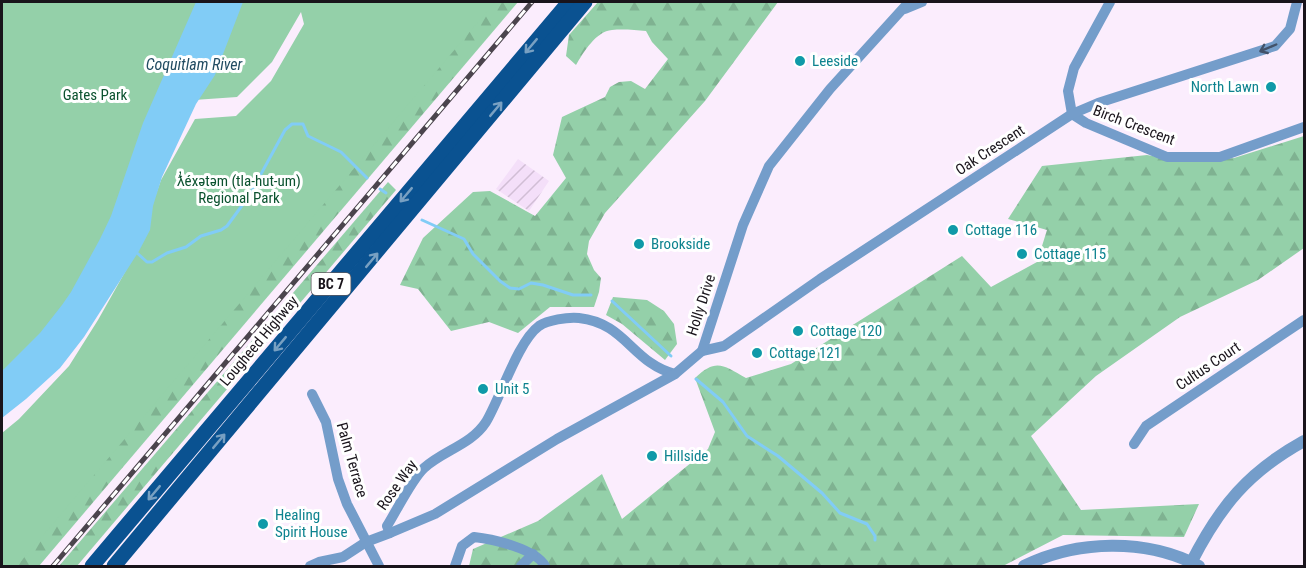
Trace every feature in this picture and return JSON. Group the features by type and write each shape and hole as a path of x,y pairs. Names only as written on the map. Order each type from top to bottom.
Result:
{"main road":[{"name":"Lougheed Highway","path":"92,567 569,2"},
{"name":"BC 7","path":"114,567 585,2"}],"street":[{"name":"Holly Drive","path":"310,567 319,562 340,562 366,542 435,514 557,440 675,374 702,351 743,225 769,166 830,89 906,6 922,2"},
{"name":"Birch Crescent","path":"1110,2 1074,68 1068,91 1072,114 1086,123 1167,157 1220,157 1305,127"},
{"name":"Oak Crescent","path":"702,351 724,346 820,279 1072,114 1098,103 1275,46 1290,29 1297,2"},
{"name":"Rose Way","path":"390,533 387,526 422,470 442,454 470,440 486,422 523,345 539,326 561,319 576,318 595,321 608,326 649,363 660,370 675,374"},
{"name":"Cultus Court","path":"1134,444 1146,426 1305,320"},
{"name":"Palm Terrace","path":"312,394 326,422 338,478 347,504 379,567"},
{"path":"1024,567 1072,549 1107,545 1163,552 1195,565 1215,519 1231,498 1259,469 1305,441"},
{"path":"455,567 462,546 474,537 488,538 533,554 545,567"},
{"path":"521,567 533,554"}],"shaded area":[{"path":"518,159 549,181 529,211 496,189"}],"green space":[{"path":"2,2 495,2 17,566 2,566 2,433 19,419 69,366 98,320 134,256 161,180 195,119 236,116 271,81 304,24 301,12 272,62 237,97 194,100 124,259 2,383"},
{"path":"479,2 518,2 39,566 2,566 2,548"},
{"path":"598,2 778,2 705,101 605,213 589,241 587,254 594,270 601,278 594,307 550,307 518,333 489,322 451,331 418,289 400,285 423,238 473,192 490,191 535,216 566,178 553,155 562,117 605,97 610,87 619,82 631,81 645,89 668,59 652,42 646,31 616,30 606,31 595,38 576,65 566,56 569,35"},
{"path":"1304,136 1304,248 1258,280 1180,317 1096,376 1031,436 1081,510 1199,504 1184,537 1063,535 1003,566 469,566 473,549 538,521 602,474 622,519 708,449 715,432 695,378 709,368 725,367 746,378 791,364 962,256 991,287 1037,262 1047,230 1008,219 1042,166 1147,155 1187,162 1234,158"},
{"path":"388,182 396,190 77,566 59,566"},
{"path":"613,297 647,300 664,311 674,324 677,344 665,360 622,324 606,315"}],"water":[{"name":"Coquitlam River","path":"196,2 243,2 215,75 196,104 162,177 153,206 150,230 84,337 60,368 2,418 2,371 40,333 62,305 100,239 111,216 143,123"}],"waterway":[{"path":"137,253 147,262 152,262 167,253 186,247 201,236 227,226 249,196 285,130 292,124 303,124 308,136 341,152 367,178"},
{"path":"380,189 386,193"},
{"path":"422,220 464,239 473,254 510,288 519,289 531,283 573,295 591,295"},
{"path":"612,301 671,356"},
{"path":"696,379 723,402 747,436 778,456 822,493 840,513 867,524 875,540"}],"railway":[{"path":"53,566 532,2"}],"place":[{"name":"Leeside","path":"800,61"},
{"name":"North Lawn","path":"1271,87"},
{"name":"Cottage 116","path":"953,230"},
{"name":"Brookside","path":"639,244"},
{"name":"Cottage 115","path":"1022,254"},
{"name":"Cottage 120","path":"798,331"},
{"name":"Cottage 121","path":"757,353"},
{"name":"Unit 5","path":"483,389"},
{"name":"Hillside","path":"652,456"},
{"name":"Healing Spirit House","path":"263,524"}],"park label":[{"name":"Gates Park","path":"95,95"},
{"name":"ƛ̓éxətəm (tla-hut-um) Regional Park","path":"239,190"}]}
